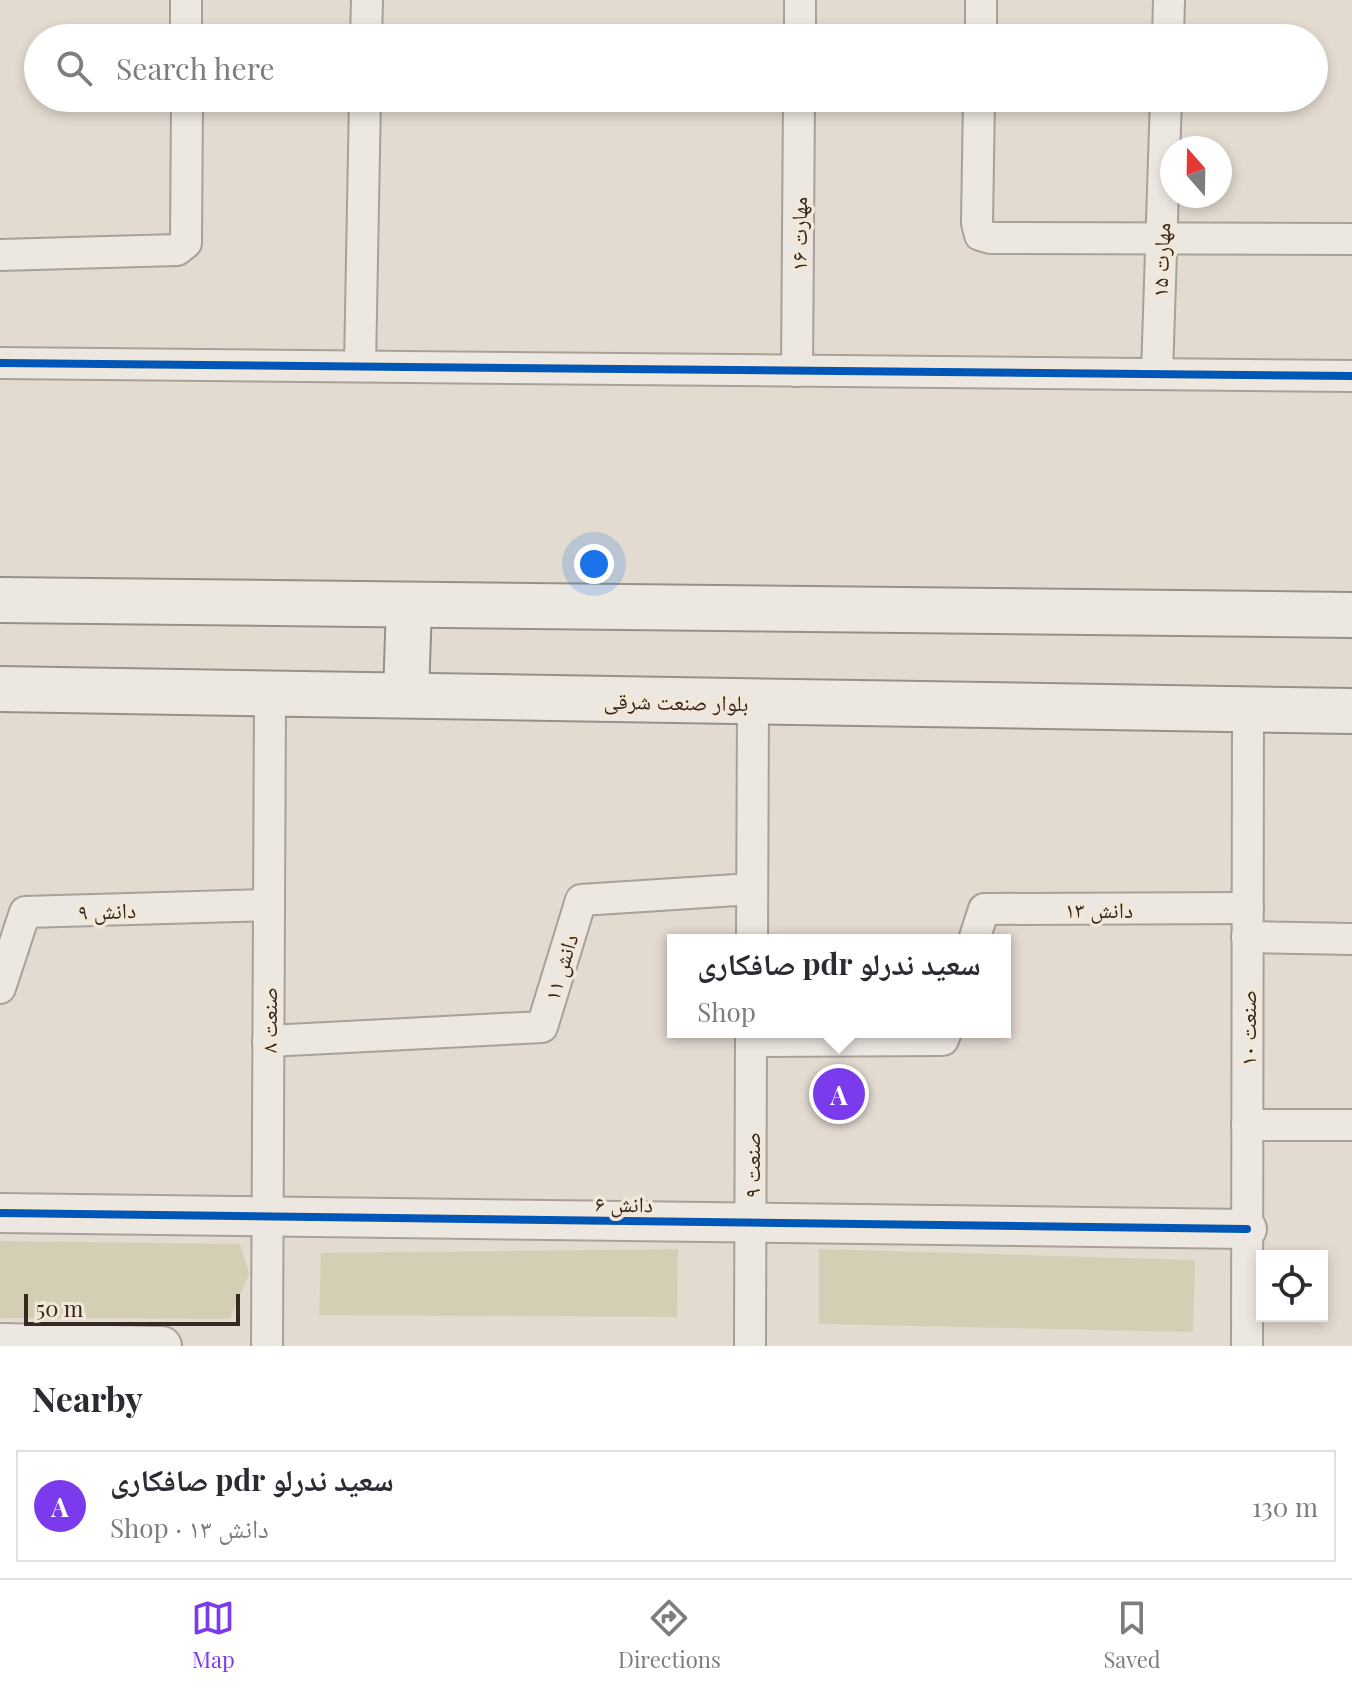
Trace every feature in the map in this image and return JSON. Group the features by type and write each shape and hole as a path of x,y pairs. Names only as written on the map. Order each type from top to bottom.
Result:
{"main road":[{"path":"0,600 1352,615"},
{"path":"406,695 409,605"},
{"name":"بلوار صنعت شرقی","path":"0,689 1352,711"}],"street":[{"path":"186,0 186,24"},
{"path":"366,24 367,0"},
{"path":"800,0 800,24"},
{"path":"981,0 981,24"},
{"path":"1168,24 1169,0"},
{"path":"0,255 177,250 186,243 187,112"},
{"path":"360,366 365,112"},
{"name":"مهارت ۱۶","path":"797,371 799,112"},
{"path":"979,112 977,223 980,235 990,238 1161,240 1352,239"},
{"name":"مهارت ۱۵","path":"1157,374 1166,112"},
{"path":"0,363 1352,376"},
{"name":"صنعت ۸","path":"267,1346 270,694"},
{"path":"752,934 753,702"},
{"name":"صنعت ۱۰","path":"1247,1346 1248,711"},
{"name":"دانش ۱۱","path":"268,1041 542,1027 581,900 752,889"},
{"name":"دانش ۹","path":"0,988 25,912 269,905"},
{"name":"دانش ۱۳","path":"976,934 984,909 1248,922"},
{"path":"1248,922 1352,939"},
{"name":"صنعت ۹","path":"750,1346 751,1038"},
{"path":"847,1038 944,1038"},
{"path":"1247,1125 1352,1125"},
{"name":"دانش ۶","path":"0,1213 1247,1229"},
{"path":"0,1343 162,1346"}],"shaded area":[{"path":"0,1241 240,1244 249,1274 230,1319 0,1318"},
{"path":"678,1249 677,1317 319,1315 321,1253"},
{"path":"819,1249 1195,1260 1193,1332 819,1324"}],"cycle path":[{"path":"0,363 1352,376"},
{"path":"0,1213 1247,1229"}],"place":[{"name":"صافکاری pdr سعید ندرلو","path":"839,1094"}]}
